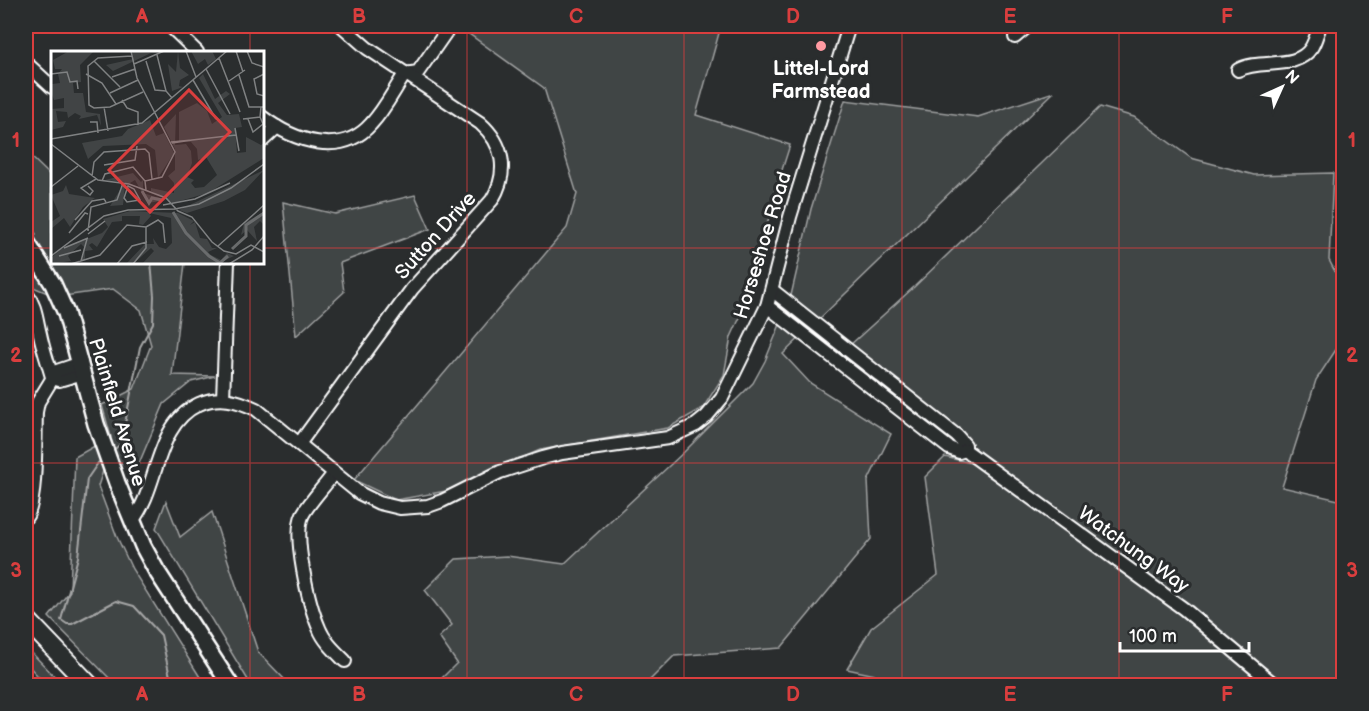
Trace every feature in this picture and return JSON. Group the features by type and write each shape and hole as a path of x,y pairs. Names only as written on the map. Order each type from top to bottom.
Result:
{"highway":[{"path":"26,620 90,686"}],"main road":[{"name":"Plainfield Avenue","path":"26,241 53,284 66,313 104,446 132,521 156,570 231,686"}],"street":[{"path":"170,26 196,51"},
{"name":"Sutton Drive","path":"299,444 412,289 492,200 501,179 503,167 500,150 488,130 367,48 342,26"},
{"name":"Horseshoe Road","path":"132,521 145,501 166,439 173,426 192,407 204,402 223,399 242,402 256,409 368,499 389,506 411,508 442,501 488,477 543,458 562,453 659,440 684,432 706,417 722,398 767,306 790,217 849,26"},
{"path":"1015,37 1028,26"},
{"path":"1238,70 1254,64 1293,61 1310,51 1320,26"},
{"path":"264,118 296,136 324,144 350,139 371,124 405,74 418,72 448,30"},
{"path":"26,63 51,86"},
{"path":"264,139 277,127"},
{"path":"223,399 228,264"},
{"name":"Watchung Way","path":"772,290 957,436 965,445 965,450 1184,609 1276,686"},
{"path":"26,293 37,313 39,332 52,377 38,402 36,412 33,494 29,514 26,517"},
{"name":"Watchung Way","path":"767,306 949,448 958,452 965,450"},
{"path":"52,377 59,380 82,368"},
{"path":"334,473 303,514 298,540 311,605 320,630 345,660"}],"shaded area":[{"path":"458,26 721,26 696,115 790,145 773,198 753,289 731,337 724,375 703,408 668,428 540,450 446,491 396,500 354,480 567,228 577,194 544,88"},
{"path":"1054,92 783,354 810,383 891,434 868,481 871,539 781,648 674,656 645,685 435,685 457,663 439,637 452,625 425,590 456,559 507,556 564,564 684,452 753,383 765,361 790,300 811,209 845,100 978,117"},
{"path":"1100,107 1134,117 1191,158 1254,175 1333,173 1329,260 1343,287 1343,339 1316,380 1282,487 1343,501 1343,685 927,686 847,669 871,628 938,575 925,477 945,457 1002,470 849,346 914,287"},
{"path":"26,152 51,176 51,264 185,264 172,375 215,376 191,382 164,404 135,473 120,462 104,468 98,486 132,569 205,685 116,685 49,617 70,591 75,457 111,437 102,405 134,389 151,345 141,310 113,289 57,297 26,284 26,241 36,234 26,218"},
{"path":"415,195 430,229 340,263 344,292 296,336 283,202 335,214"},
{"path":"166,501 180,537 212,512 258,652 290,685 251,685 156,528"},
{"path":"26,647 63,685 46,685 26,663"}],"waterway":[{"path":"112,451 121,444 140,347 153,323 154,296 151,264"},
{"path":"103,459 87,479 78,557 61,620 72,624 116,601 134,606 161,635 172,686"}],"place":[{"name":"Littel-Lord Farmstead","path":"821,46"}]}
